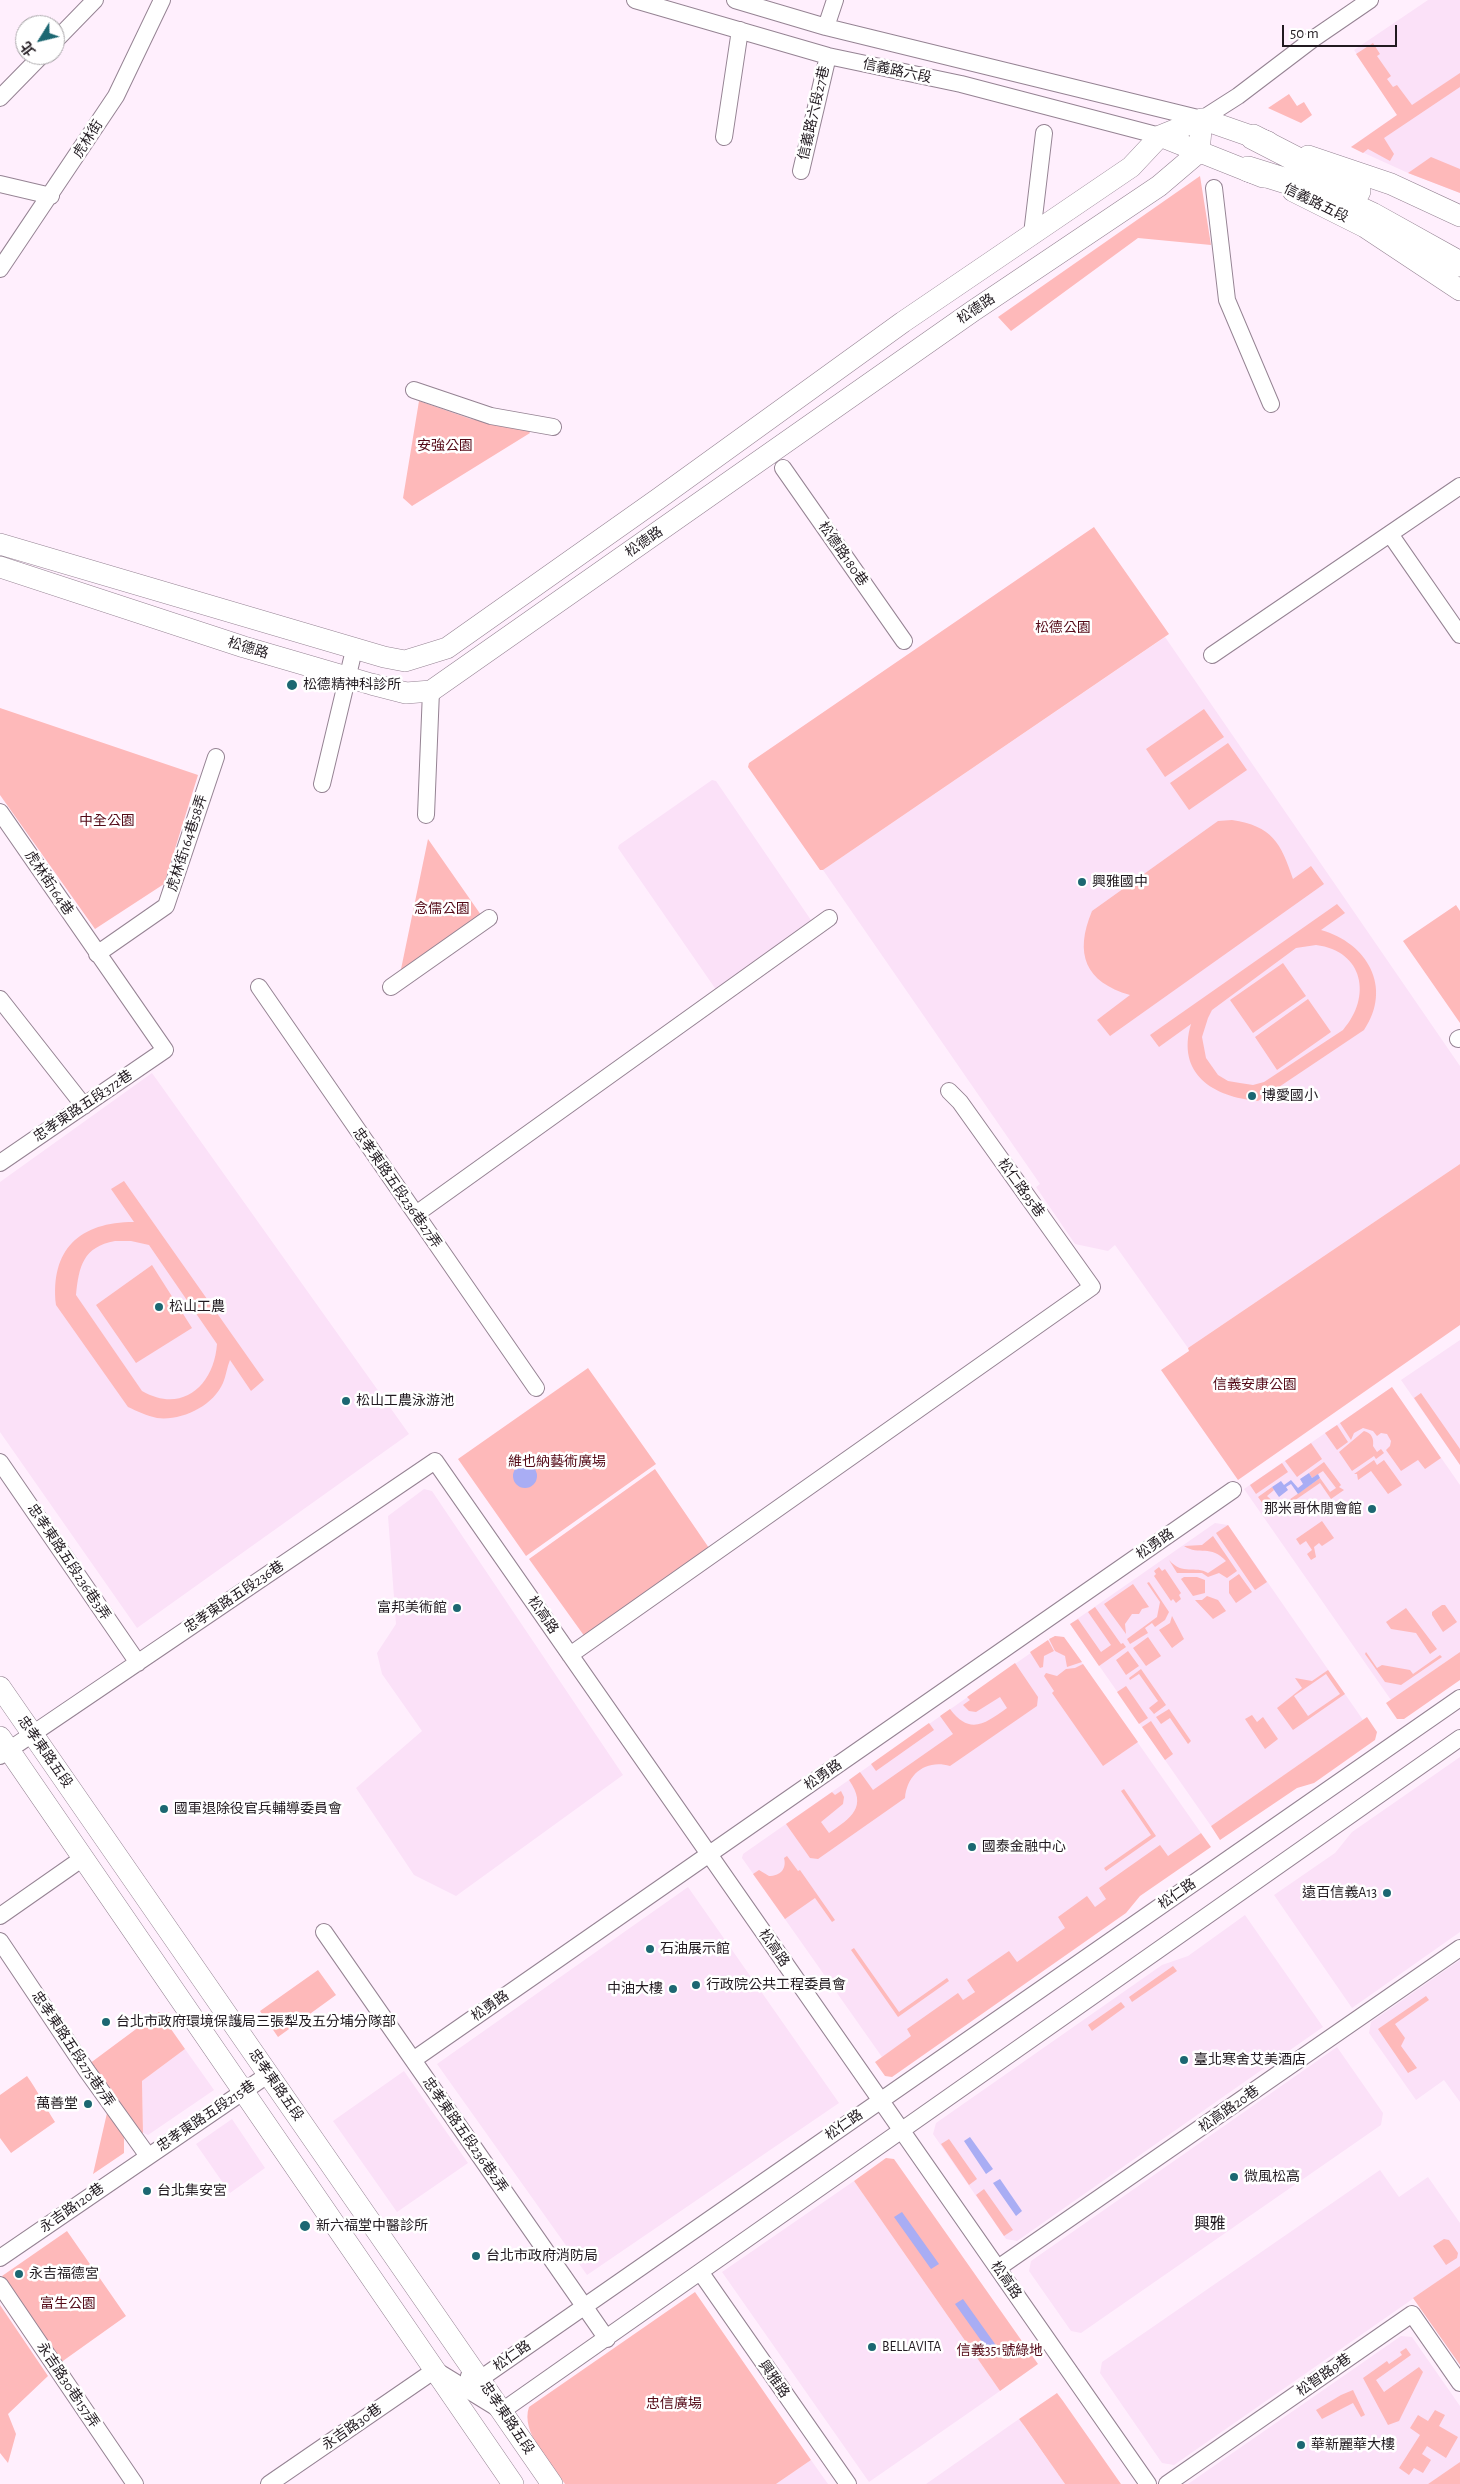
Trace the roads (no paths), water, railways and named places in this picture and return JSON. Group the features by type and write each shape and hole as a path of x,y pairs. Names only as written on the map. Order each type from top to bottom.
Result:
{"highway":[{"path":"1253,137 1460,245"},
{"path":"1248,169 1325,193 1372,215 1460,264"}],"main road":[{"name":"松德路","path":"4,545 354,650 405,661 448,648 658,500 903,322 1131,167 1160,136 1202,119"},
{"path":"1199,152 1202,119 1391,184 1460,216"},
{"name":"信義路五段","path":"1160,136 1248,169 1365,227 1460,290"},
{"name":"松德路","path":"0,569 244,647 349,677 406,693 431,691 973,311 1159,186 1199,152"},
{"name":"忠孝東路五段","path":"0,1687 552,2484"},
{"name":"忠孝東路五段","path":"3,1748 83,1858 513,2484"}],"street":[{"path":"65,31 95,0"},
{"name":"虎林街","path":"0,269 51,196 116,96 162,0"},
{"name":"信義路六段","path":"635,0 828,56 961,84 1160,136"},
{"name":"信義路六段","path":"735,0 826,27 1202,119"},
{"path":"826,27 835,0"},
{"name":"松德路","path":"1202,119 1231,101 1313,38 1370,0"},
{"path":"724,137 740,30"},
{"name":"信義路六段27巷","path":"801,171 828,56"},
{"path":"0,98 32,65"},
{"path":"1032,234 1044,134"},
{"path":"0,184 51,196"},
{"path":"1214,188 1228,300 1271,404"},
{"path":"414,390 491,416 553,427"},
{"name":"松德路180巷","path":"783,468 904,640"},
{"path":"1212,656 1460,486"},
{"path":"1390,534 1460,635"},
{"path":"0,569 4,545"},
{"path":"322,784 354,650"},
{"path":"426,816 431,691"},
{"name":"虎林街164巷58弄","path":"97,954 166,906 216,757"},
{"name":"虎林街164巷","path":"0,812 165,1050"},
{"path":"391,987 489,918"},
{"path":"416,1214 829,918"},
{"name":"忠孝東路五段236巷27弄","path":"258,988 536,1388"},
{"path":"0,999 84,1106"},
{"name":"忠孝東路五段372巷","path":"0,1163 165,1050"},
{"name":"松仁路95巷","path":"570,1655 1092,1287 960,1102 949,1091"},
{"name":"松高路","path":"435,1461 1148,2484"},
{"name":"忠孝東路五段236巷","path":"3,1748 33,1734 435,1461"},
{"name":"忠孝東路五段236巷3弄","path":"0,1462 138,1663"},
{"name":"松勇路","path":"412,2060 1233,1490"},
{"name":"松仁路","path":"435,2370 480,2378 1460,1698"},
{"path":"435,2370 502,2411 902,2132 1460,1738"},
{"path":"0,1916 83,1858"},
{"name":"忠孝東路五段236巷2弄","path":"324,1932 607,2339"},
{"name":"忠孝東路五段275巷7弄","path":"0,1941 146,2157"},
{"name":"松高路20巷","path":"998,2268 1460,1948"},
{"name":"忠孝東路五段215巷","path":"146,2157 268,2074"},
{"name":"永吉路120巷","path":"0,2258 146,2157"},
{"name":"興雅路","path":"701,2273 848,2484"},
{"name":"永吉路30巷157弄","path":"0,2285 136,2484"},
{"name":"松智路9巷","path":"1167,2484 1412,2314 1460,2384"},
{"name":"永吉路30巷","path":"269,2484 435,2370"}],"water":[{"path":"525,1464 533,1468 537,1476 533,1484 525,1488 517,1484 513,1476 517,1468"},
{"path":"1309,1473 1312,1478 1318,1474 1320,1478 1298,1494 1291,1484 1286,1487 1288,1490 1279,1497 1272,1487 1281,1481 1284,1485 1291,1480 1298,1488 1303,1484 1300,1479"},
{"path":"970,2137 993,2169 986,2174 964,2141"},
{"path":"1000,2179 1022,2211 1016,2216 993,2183"},
{"path":"902,2212 939,2264 931,2269 894,2217"},
{"path":"963,2299 1000,2351 992,2356 955,2304"}],"place":[{"name":"松德精神科診所","path":"292,685"},
{"name":"興雅國中","path":"1082,882"},
{"name":"博愛國小","path":"1252,1096"},
{"name":"松山工農","path":"159,1307"},
{"name":"松山工農泳游池","path":"346,1401"},
{"name":"那米哥休閒會館","path":"1372,1509"},
{"name":"富邦美術館","path":"457,1608"},
{"name":"國軍退除役官兵輔導委員會","path":"164,1809"},
{"name":"國泰金融中心","path":"972,1847"},
{"name":"遠百信義A13","path":"1387,1893"},
{"name":"石油展示館","path":"650,1949"},
{"name":"行政院公共工程委員會","path":"696,1985"},
{"name":"中油大樓","path":"673,1989"},
{"name":"台北市政府環境保護局三張犁及五分埔分隊部","path":"106,2022"},
{"name":"臺北寒舍艾美酒店","path":"1184,2060"},
{"name":"萬善堂","path":"88,2104"},
{"name":"微風松高","path":"1234,2177"},
{"name":"台北集安宮","path":"147,2191"},
{"name":"新六福堂中醫診所","path":"305,2226"},
{"name":"台北市政府消防局","path":"476,2256"},
{"name":"永吉福德宮","path":"19,2274"},
{"name":"BELLAVITA","path":"872,2347"},
{"name":"華新麗華大樓","path":"1301,2445"}],"district":[{"name":"興雅","path":"1210,2224"}],"park label":[{"name":"安強公園","path":"445,446"},
{"name":"松德公園","path":"1063,628"},
{"name":"中全公園","path":"107,821"},
{"name":"念儒公園","path":"442,909"},
{"name":"信義安康公園","path":"1255,1385"},
{"name":"維也納藝術廣場","path":"557,1462"},
{"name":"富生公園","path":"68,2304"},
{"name":"信義351號綠地","path":"1000,2351"},
{"name":"忠信廣場","path":"674,2404"}]}
